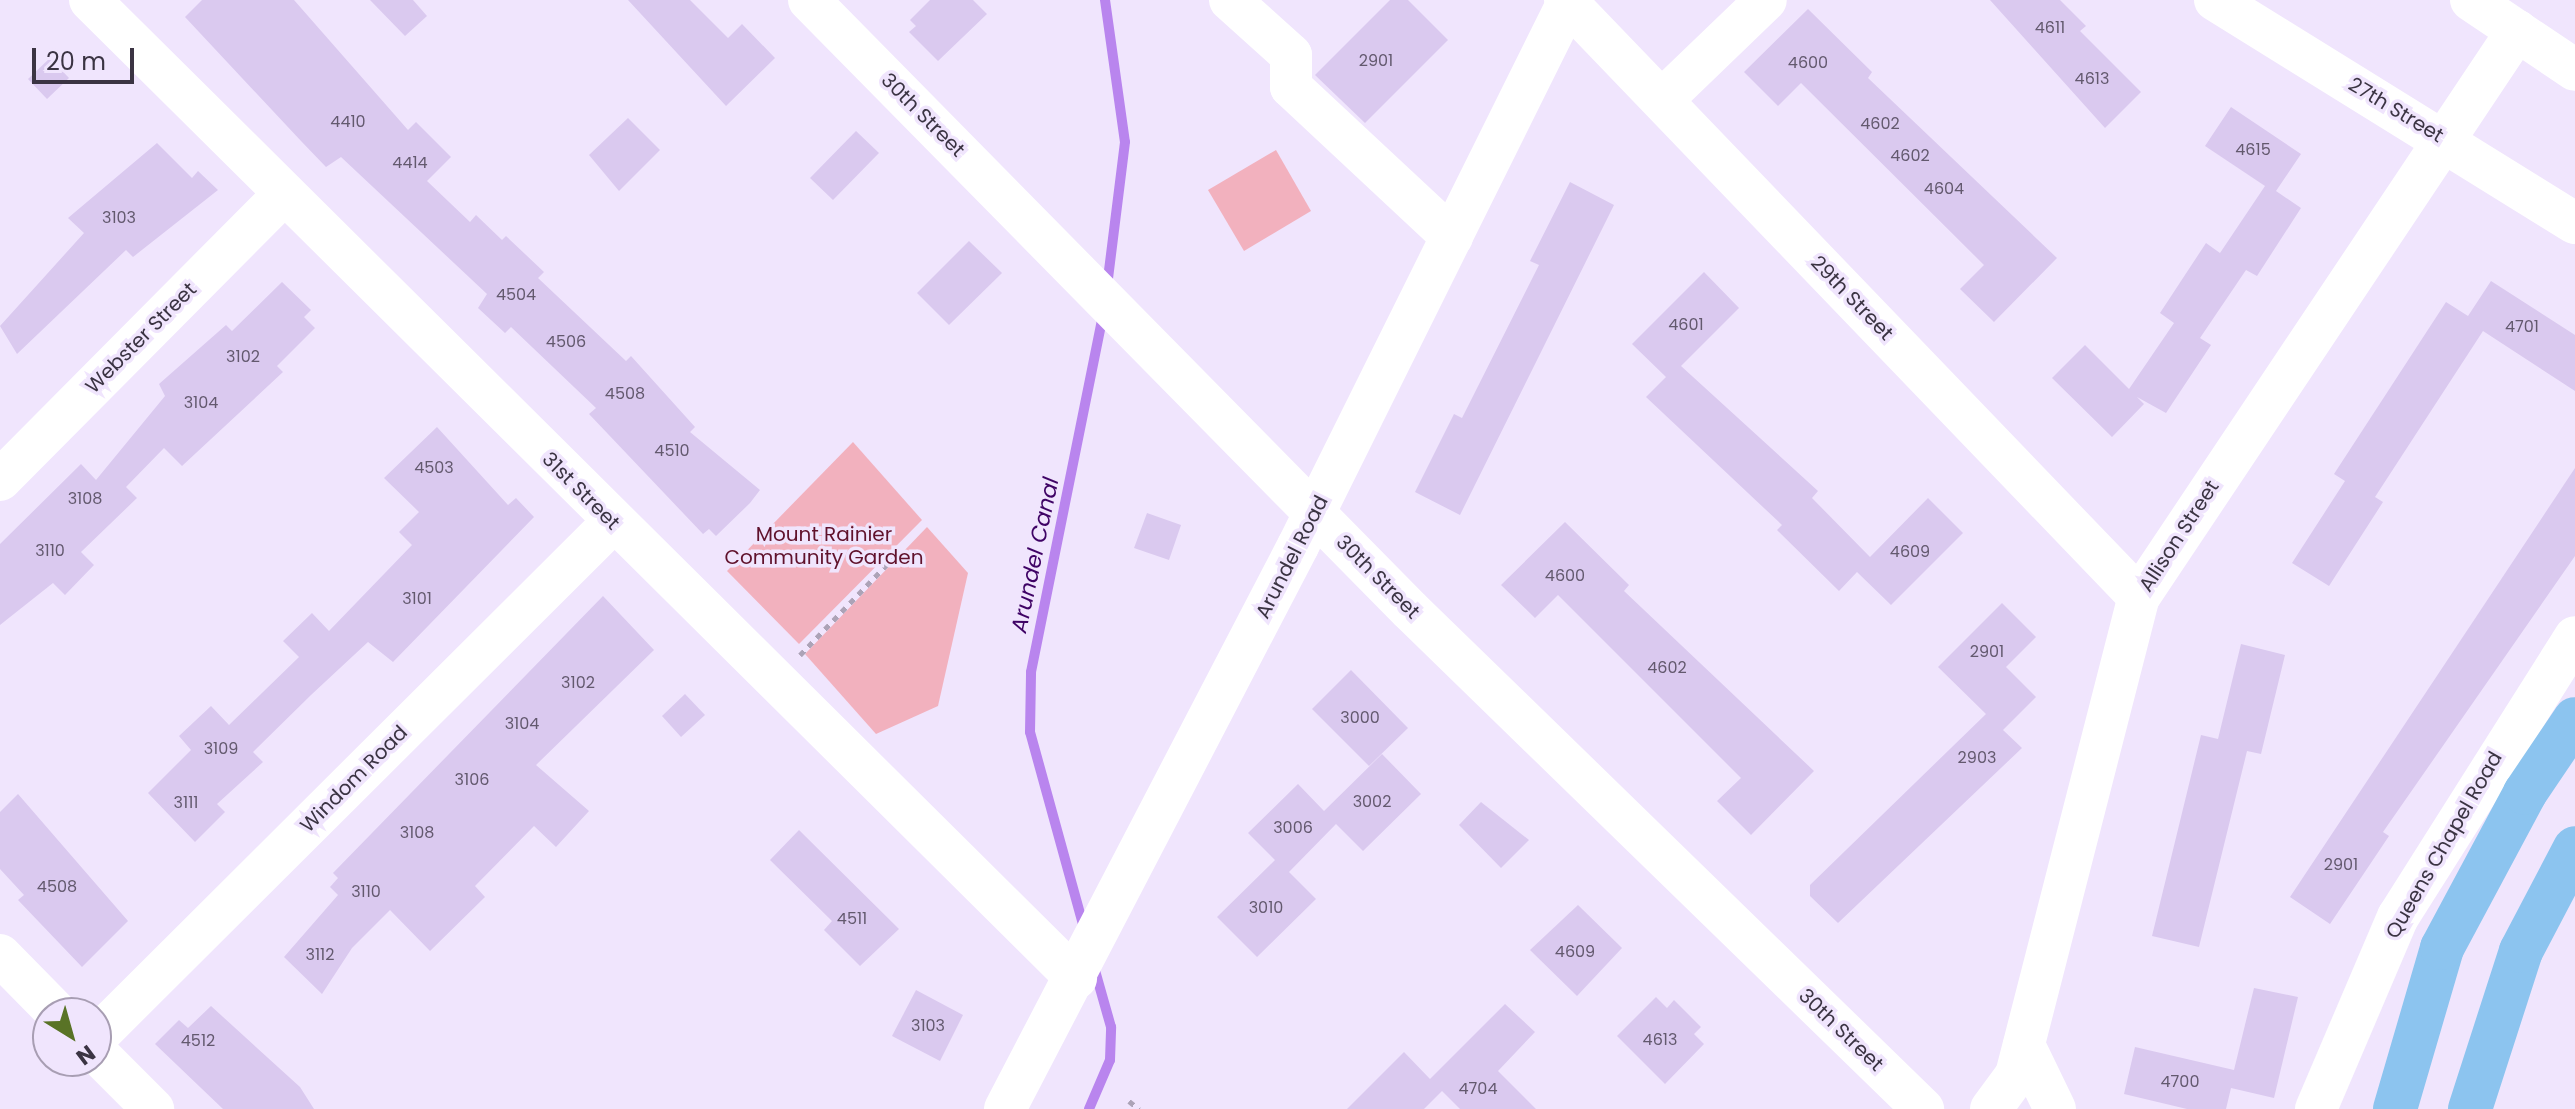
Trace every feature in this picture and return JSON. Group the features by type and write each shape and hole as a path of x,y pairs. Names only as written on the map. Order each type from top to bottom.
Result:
{"main road":[{"path":"2395,1109 2442,948 2525,793 2575,719"},
{"path":"2470,1109 2521,951 2575,848"}],"street":[{"name":"31st Street","path":"90,0 282,196 1076,978"},
{"name":"30th Street","path":"809,0 1315,513 1923,1109"},
{"path":"1230,0 1291,55 1291,87 1452,237"},
{"path":"1662,100 1766,0"},
{"name":"27th Street","path":"2215,0 2442,137 2575,223"},
{"path":"2471,0 2575,70"},
{"name":"Arundel Road","path":"1005,1109 1076,978 1315,513 1568,1"},
{"name":"29th Street","path":"1568,1 2139,597"},
{"name":"Allison Street","path":"1991,1109 2016,1075 2139,597 2442,137 2517,31"},
{"name":"Webster Street","path":"0,480 282,196"},
{"name":"Windom Road","path":"112,1021 613,522"},
{"name":"Queens Chapel Road","path":"2316,1109 2398,917 2575,637"},
{"path":"0,955 41,997"},
{"path":"2024,1045 2055,1109"},
{"path":"112,1068 153,1109"}],"path":[{"path":"788,667 896,555"},
{"path":"1129,1101 1139,1109"}],"green space":[{"path":"1276,150 1311,211 1244,251 1208,190"},
{"name":"Mount Rainier Community Garden","path":"853,442 922,520 799,644 727,571"},
{"path":"927,527 968,573 938,706 876,734 805,654"}],"building":[{"path":"202,0 294,0 408,130 416,122 451,157 427,181 470,222 476,215 502,240 506,236 544,272 538,278 626,361 631,356 695,427 690,432 760,490 750,503 716,536 709,529 703,534 589,414 596,408 511,327 505,333 478,308 487,294 341,157 326,167 301,141 185,17"},
{"path":"370,0 413,0 427,16 405,36"},
{"path":"628,0 690,0 728,38 742,24 775,58 726,106"},
{"path":"930,0 973,0 987,14 938,61 909,32 916,26 910,20"},
{"path":"1390,0 1408,0 1448,40 1365,123 1315,75"},
{"path":"1990,0 2060,0 2086,26 2080,31 2141,92 2105,128"},
{"path":"1808,9 1872,72 1868,78 2057,258 1994,322 1960,289 1984,265 1801,83 1778,106 1744,72"},
{"path":"50,58 69,78 47,99 28,79"},
{"path":"2231,107 2301,154 2276,191 2301,208 2257,276 2246,270 2200,338 2211,345 2166,413 2137,397 2144,404 2112,437 2052,378 2085,345 2129,389 2174,323 2160,313 2206,243 2220,253 2265,186 2205,146"},
{"path":"628,118 660,150 619,191 589,155"},
{"path":"856,131 879,153 833,200 810,178"},
{"path":"157,143 192,178 198,171 218,190 133,257 126,250 17,354 0,326 84,233 68,218"},
{"path":"1570,182 1614,205 1460,515 1415,492 1454,414 1462,418 1539,265 1530,261"},
{"path":"969,241 1002,273 949,325 917,293"},
{"path":"1704,272 1739,308 1681,366 1818,491 1812,498 1870,557 1928,498 1963,533 1891,605 1857,572 1839,591 1777,530 1782,525 1646,397 1666,377 1632,344"},
{"path":"2491,281 2575,335 2575,391 2483,331 2375,497 2383,502 2329,586 2292,563 2345,481 2334,474 2446,302 2468,316"},
{"path":"282,282 311,310 304,317 315,328 277,366 283,372 182,466 164,448 126,487 137,498 81,552 94,565 65,595 53,583 0,625 0,544 81,464 96,480 165,396 159,384 226,325 232,331"},
{"path":"437,427 508,505 516,498 534,517 393,662 368,642 311,695 253,752 263,762 217,804 225,812 195,842 148,793 191,750 179,736 211,706 229,725 299,657 283,641 312,613 329,631 412,545 399,532 419,512 384,478"},
{"path":"2575,468 2575,556 2383,832 2389,836 2330,924 2290,897"},
{"path":"1147,513 1181,525 1169,560 1134,548"},
{"path":"1565,522 1629,585 1624,591 1814,771 1751,835 1717,801 1741,778 1558,595 1535,618 1501,585"},
{"path":"603,596 654,650 536,765 589,811 556,847 534,826 475,886 485,897 430,951 390,910 352,948 322,994 284,957 338,895 330,887 338,878 333,873"},
{"path":"2002,603 2036,637 2006,667 2036,697 2003,730 2022,748 1838,923 1810,896 1810,885 1986,714 1938,667"},
{"path":"2241,644 2285,655 2261,754 2247,751 2199,947 2152,936 2201,735 2218,739"},
{"path":"1351,670 1408,728 1369,766 1312,709"},
{"path":"685,694 705,715 681,737 662,716"},
{"path":"1382,754 1421,794 1363,851 1336,824 1289,872 1316,899 1257,957 1217,917 1275,860 1248,833 1298,784 1324,811"},
{"path":"18,794 128,921 82,967 18,900 24,895 0,869 0,812"},
{"path":"1481,802 1529,840 1501,868 1459,825"},
{"path":"799,830 899,929 860,966 824,930 832,921 770,860"},
{"path":"1578,905 1622,948 1577,996 1530,950"},
{"path":"2254,988 2298,997 2274,1098 2231,1088 2226,1109 2187,1109 2124,1094 2135,1047 2234,1070"},
{"path":"916,990 963,1015 940,1061 892,1036"},
{"path":"1656,997 1667,1008 1674,1000 1701,1027 1694,1034 1704,1044 1665,1084 1617,1036"},
{"path":"1505,1004 1535,1032 1498,1071 1536,1109 1460,1109 1442,1091 1424,1109 1347,1109 1404,1052 1430,1079"},
{"path":"211,1006 300,1087 314,1109 223,1109 155,1044 179,1020 188,1028"}],"waterway":[{"name":"Arundel Canal","path":"1105,0 1125,142 1107,287"},
{"name":"Arundel Canal","path":"1084,928 1030,732 1031,672 1103,315"},
{"name":"Arundel Canal","path":"1089,1109 1110,1060 1111,1027 1094,967"}]}
